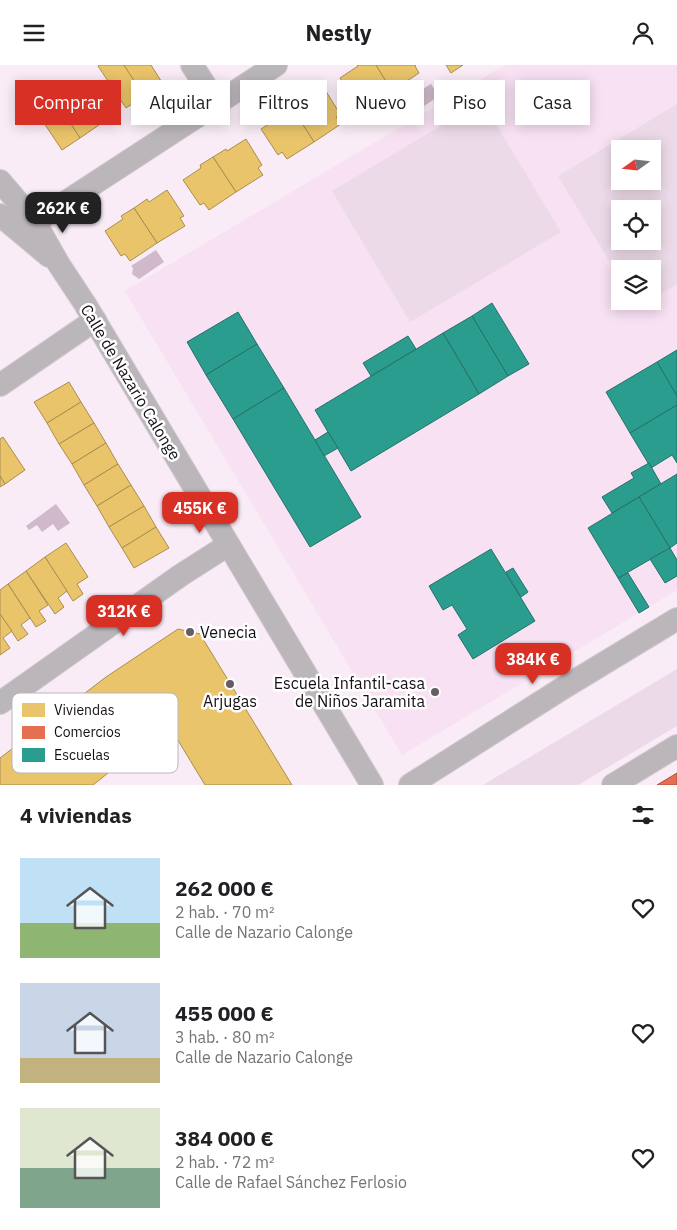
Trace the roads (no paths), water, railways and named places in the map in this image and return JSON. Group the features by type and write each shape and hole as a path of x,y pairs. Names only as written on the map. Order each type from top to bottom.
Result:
{"street":[{"path":"192,65 202,80"},
{"path":"230,95 276,65"},
{"path":"35,221 184,125"},
{"name":"Calle de Nazario Calonge","path":"0,181 35,221 58,263 95,320 372,785"},
{"name":"Calle de Nazario Calonge","path":"0,215 58,263"},
{"path":"0,385 95,320"},
{"path":"14,693 181,575 228,545"},
{"path":"410,785 563,688 677,619"},
{"path":"0,703 12,694"},
{"path":"613,785 677,746"}],"place":[{"name":"Venecia","path":"190,632"},
{"name":"Arjugas","path":"230,684"},
{"name":"Escuela Infantil-casa de Niños Jaramita","path":"435,692"}]}
